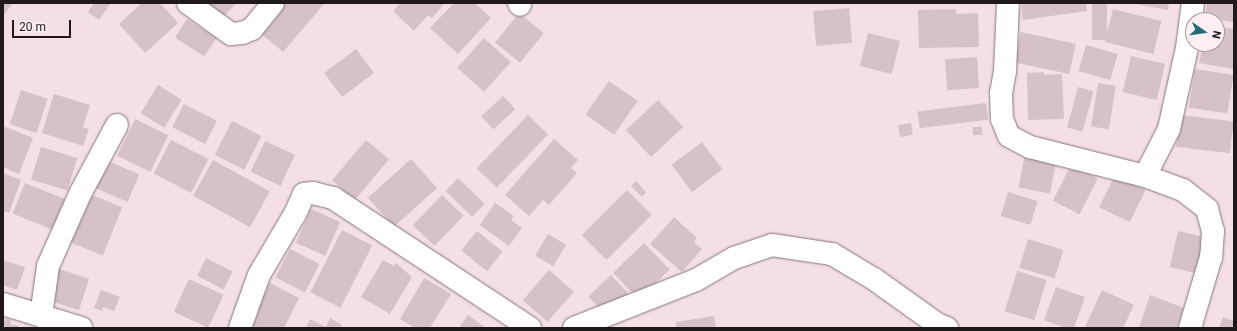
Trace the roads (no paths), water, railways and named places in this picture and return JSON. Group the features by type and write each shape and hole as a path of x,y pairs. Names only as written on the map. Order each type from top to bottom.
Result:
{"street":[{"path":"188,3 231,34 242,33 252,29 273,3"},
{"path":"1008,3 1005,71 1000,93 1002,119 1009,136 1030,147 1145,176 1183,190 1207,209 1213,231 1211,257 1190,328"},
{"path":"1145,176 1169,129 1187,48 1193,3"},
{"path":"41,316 48,266 81,192 117,125"},
{"path":"240,328 259,274 295,214 304,194 313,193 334,198 530,328"},
{"path":"574,328 696,280 734,258 772,244 832,254 874,279 936,324 947,328"},
{"path":"3,304 81,328"}]}
